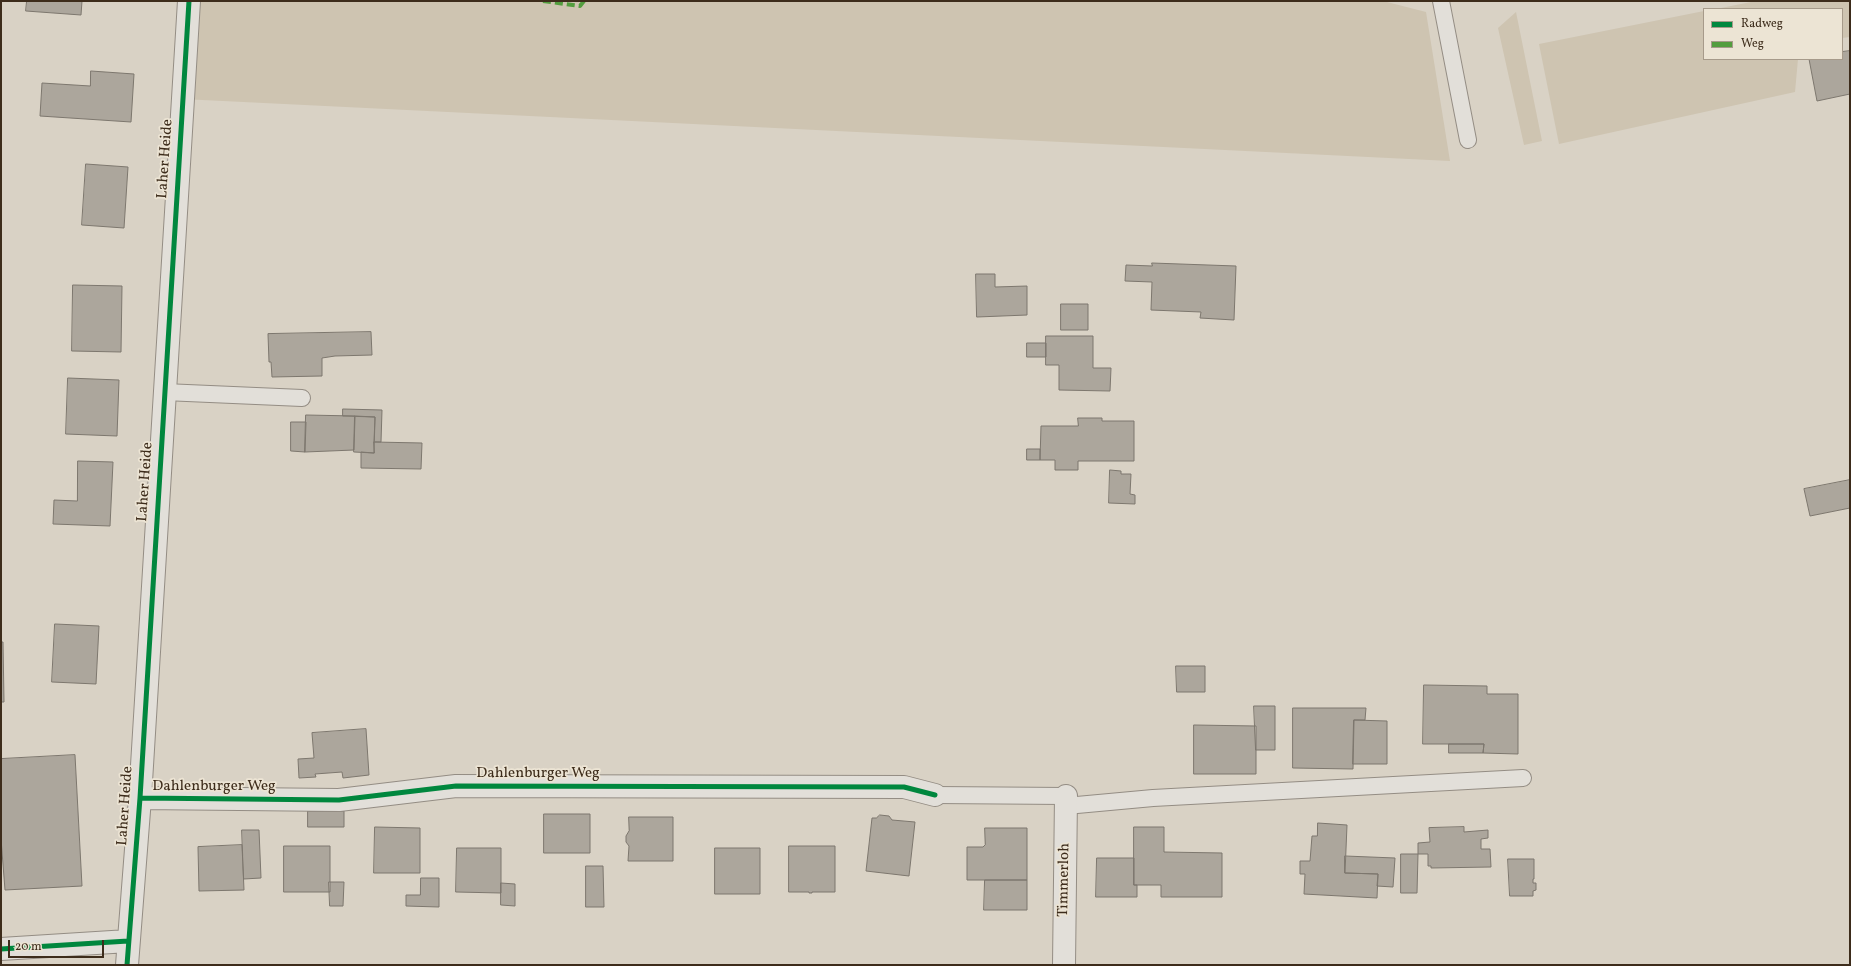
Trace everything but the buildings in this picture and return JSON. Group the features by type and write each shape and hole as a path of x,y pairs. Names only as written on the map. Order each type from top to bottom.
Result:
{"street":[{"name":"Laher Heide","path":"127,965 140,798 189,1"},
{"name":"Dahlenburger Weg","path":"140,798 339,800 456,786 904,787 935,795"},
{"name":"Timmerloh","path":"1064,965 1066,801"},
{"path":"1,948 128,941"}],"lane":[{"path":"1441,1 1468,140"},
{"path":"164,392 302,398"},
{"name":"Dahlenburger Weg","path":"935,795 1066,801 1153,798 1523,778"}],"shaded area":[{"path":"189,1 1383,1 1426,12 1450,161 182,99"},
{"path":"1756,1 1850,1 1850,37 1843,38 1843,8 1721,8"},
{"path":"1703,11 1703,60 1798,60 1795,92 1559,144 1539,44"},
{"path":"1516,12 1542,141 1524,145 1498,28"}],"marked path":[{"path":"543,1 580,6 584,1"}],"cycle path":[{"path":"127,965 140,798 189,1"},
{"path":"140,798 339,800 456,786 904,787 935,795"},
{"path":"1,949 128,941"}]}
